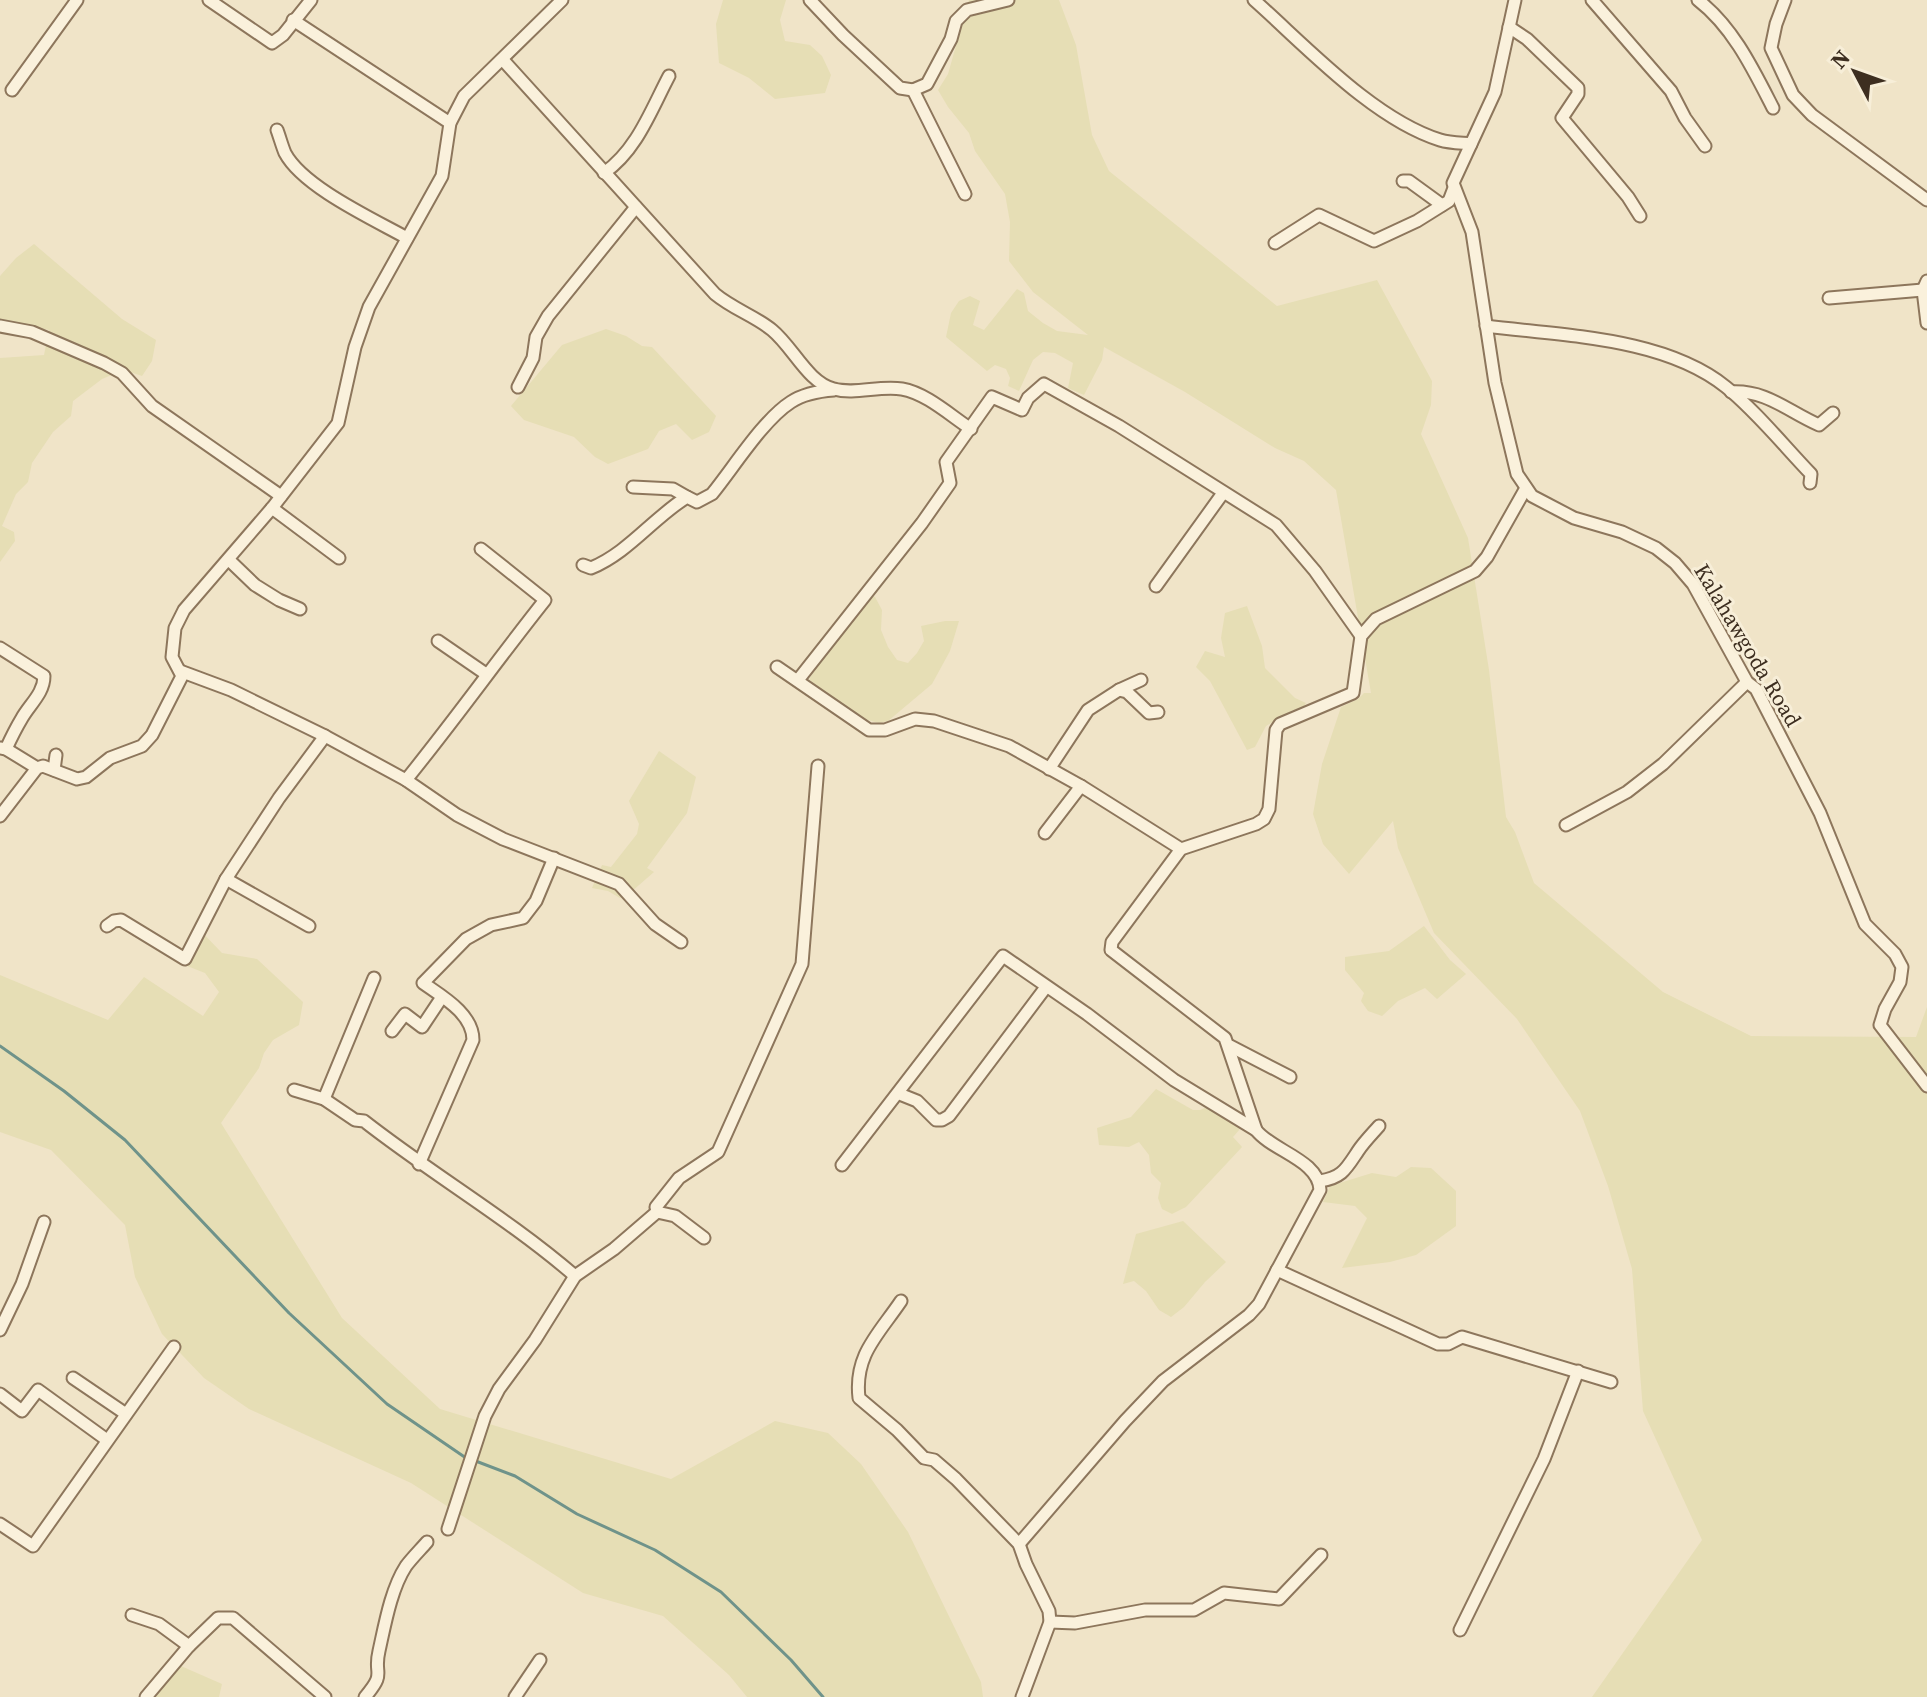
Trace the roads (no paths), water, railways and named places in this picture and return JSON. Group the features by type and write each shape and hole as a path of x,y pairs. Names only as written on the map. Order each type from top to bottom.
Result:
{"street":[{"path":"12,90 77,0"},
{"path":"209,0 272,43 283,35 311,0"},
{"path":"0,816 37,768 43,766 77,779 86,777 110,758 142,746 152,735 182,676 172,657 175,628 184,610 272,508 338,423 355,347 369,307 442,176 450,123 464,96 562,0"},
{"path":"810,0 900,88 913,90 927,84 951,39 956,21 967,10 1008,0"},
{"path":"1254,0 1381,110 1440,140 1471,144"},
{"path":"1019,1544 1163,1381 1259,1304 1320,1190 1320,1181 1306,1165 1263,1140 1256,1130 1225,1038 1111,950 1112,942 1181,849 1264,819 1269,809 1276,730 1280,724 1353,693 1361,636 1376,619 1475,571 1487,557 1526,488 1517,474 1495,383 1472,232 1453,183 1495,92 1515,0"},
{"path":"1592,0 1671,91 1705,146"},
{"path":"1698,0 1722,23 1752,67 1773,108"},
{"path":"1785,0 1771,48 1793,95 1812,115 1927,200"},
{"path":"293,20 450,123"},
{"path":"1509,27 1527,39 1578,88 1578,94 1562,118 1628,197 1640,216"},
{"path":"503,60 715,294 775,332 819,382 835,390"},
{"path":"604,173 621,161 632,146 669,76"},
{"path":"913,90 965,194"},
{"path":"277,130 286,155 304,174 334,197 407,238"},
{"path":"1403,181 1409,181 1442,205"},
{"path":"1275,243 1319,215 1374,241 1417,221 1449,201 1454,188"},
{"path":"518,387 533,358 536,337 548,316 636,207"},
{"path":"1829,298 1925,286 1927,323"},
{"path":"0,326 32,332 122,373 152,406 281,496"},
{"path":"1486,326 1632,345 1665,353 1725,386 1811,474 1810,483"},
{"path":"798,680 950,483 946,462 992,397 1022,410 1028,398 1044,384 1119,426 1276,525 1315,571 1361,636"},
{"path":"633,487 673,489 697,502 712,494 777,413 794,399 818,392 901,389 918,394 971,429"},
{"path":"1731,392 1749,391 1766,396 1819,425 1833,413"},
{"name":"Kalahawgoda Road","path":"1526,488 1532,496 1574,518 1622,532 1656,548 1675,563 1693,584 1747,682 1756,689 1820,813 1865,924 1895,954 1902,967 1900,982 1880,1025 1927,1086"},
{"path":"1156,586 1223,493"},
{"path":"583,565 591,568 610,560 666,510 687,497"},
{"path":"272,508 339,558"},
{"path":"406,780 545,600 481,549"},
{"path":"229,560 255,585 300,609"},
{"path":"438,641 486,674"},
{"path":"0,648 44,676 44,683 3,748 37,768"},
{"path":"777,667 869,730 885,730 915,719 934,721 1009,746 1081,786 1181,849"},
{"path":"180,671 222,686 325,736 406,780 457,815 503,839 619,884 655,924 681,942"},
{"path":"1049,769 1088,710 1141,680"},
{"path":"1566,825 1627,792 1663,764 1747,682"},
{"path":"1119,690 1127,692 1149,713 1158,712"},
{"path":"107,926 121,920 185,959 226,879 279,798 325,736"},
{"path":"54,770 56,755"},
{"path":"657,1212 656,1207 679,1178 718,1152 802,964 818,766"},
{"path":"1045,833 1081,786"},
{"path":"419,1164 473,1040 473,1029 462,1014 423,983 466,939 491,925 523,918 536,901 554,858"},
{"path":"226,879 309,926"},
{"path":"842,1165 1003,956 1174,1080 1256,1130"},
{"path":"324,1099 374,978"},
{"path":"902,1095 917,1101 936,1120 949,1116 1046,987"},
{"path":"392,1031 405,1014 422,1027 442,997"},
{"path":"1230,1046 1290,1077"},
{"path":"294,1090 324,1099 355,1120 364,1121 419,1164 546,1251 575,1276"},
{"path":"1320,1181 1336,1179 1348,1169 1357,1152 1379,1126"},
{"path":"657,1212 675,1216 704,1238"},
{"path":"448,1529 485,1416 499,1389 535,1340 575,1276 614,1249 657,1212"},
{"path":"0,1330 22,1284 44,1222"},
{"path":"1277,1270 1438,1344 1448,1344 1462,1337 1611,1382"},
{"path":"901,1301 864,1356 857,1376 859,1398 924,1458 934,1460 956,1479 1019,1544 1049,1611 1050,1622 1022,1697"},
{"path":"0,1524 33,1546 174,1347"},
{"path":"1460,1630 1544,1459 1578,1371"},
{"path":"73,1378 126,1414"},
{"path":"0,1394 22,1411 38,1390 107,1440"},
{"path":"365,1697 376,1684 380,1673 378,1656 396,1588 405,1568 427,1542"},
{"path":"1050,1622 1075,1623 1145,1610 1194,1610 1224,1593 1279,1599 1321,1555"},
{"path":"132,1615 159,1624 189,1646"},
{"path":"146,1697 189,1646 218,1618 233,1618 325,1697"},
{"path":"515,1697 540,1660"}],"waterway":[{"path":"0,1046 64,1091 125,1140 289,1313 387,1404 466,1458"},
{"path":"473,1460 515,1476 577,1514 655,1550 721,1592 791,1660 823,1697"}]}
